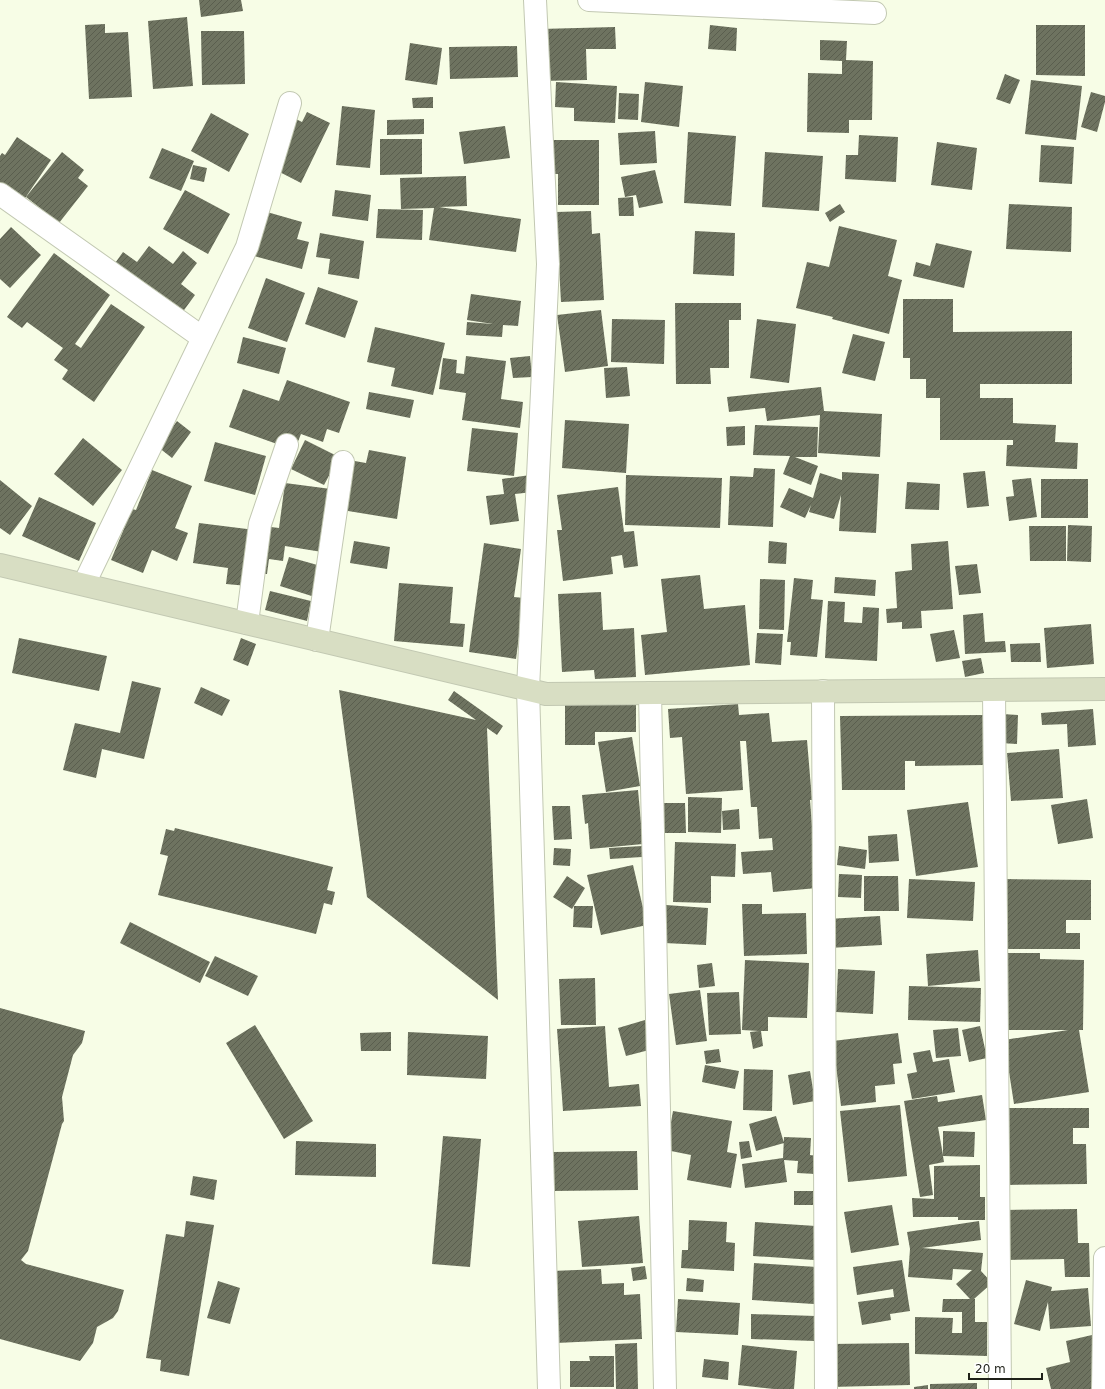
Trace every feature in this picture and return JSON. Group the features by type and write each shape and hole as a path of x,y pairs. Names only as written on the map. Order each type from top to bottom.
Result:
{"street":[{"path":"535,0 548,264 528,690 549,1389"},
{"path":"588,0 875,13"},
{"path":"84,584 247,247 290,103"},
{"path":"0,194 203,338"},
{"path":"247,623 260,524 287,445"},
{"path":"317,640 343,462"},
{"path":"0,565 546,694 1105,689"},
{"path":"994,690 1000,1389"},
{"path":"823,692 826,1389"},
{"path":"650,693 665,1389"},
{"path":"1103,1389 1105,1258"}],"building":[{"path":"199,0 241,0 243,11 201,17"},
{"path":"187,17 193,86 153,89 148,21"},
{"path":"105,24 105,33 128,32 132,97 89,99 85,25"},
{"path":"710,25 737,28 736,51 708,49"},
{"path":"1036,25 1085,25 1085,76 1036,75"},
{"path":"615,27 616,49 586,49 587,80 541,81 540,29"},
{"path":"201,31 244,31 245,84 202,85"},
{"path":"820,40 847,41 846,60 873,61 872,120 849,120 849,133 807,132 808,73 842,74 842,61 820,60"},
{"path":"410,43 442,48 437,85 405,80"},
{"path":"517,46 518,77 450,79 449,47"},
{"path":"1005,74 1020,80 1010,104 996,99"},
{"path":"1031,80 1082,86 1076,140 1025,134"},
{"path":"556,82 617,86 615,123 574,121 574,108 555,107"},
{"path":"645,82 683,86 679,127 641,122"},
{"path":"1091,92 1105,96 1105,102 1097,132 1081,127"},
{"path":"619,93 639,94 638,120 618,119"},
{"path":"433,97 433,108 413,108 412,98"},
{"path":"342,106 375,110 370,168 336,165"},
{"path":"307,112 330,123 301,183 266,165 290,116 302,122"},
{"path":"211,113 249,134 229,172 191,151"},
{"path":"424,119 424,134 387,135 387,120"},
{"path":"505,126 510,158 464,164 459,132"},
{"path":"655,131 657,163 620,165 618,133"},
{"path":"688,132 736,136 731,206 684,203"},
{"path":"859,135 898,137 896,182 845,179 846,155 858,155"},
{"path":"17,137 51,160 23,201 0,186 0,156 2,153 5,155"},
{"path":"380,139 422,139 422,174 380,175"},
{"path":"548,140 599,140 599,205 558,205 558,174 549,174"},
{"path":"937,142 977,148 972,190 931,185"},
{"path":"1041,145 1074,147 1072,184 1039,182"},
{"path":"162,148 194,161 181,191 149,178"},
{"path":"62,152 84,170 78,178 88,186 59,223 26,197"},
{"path":"765,152 823,156 819,211 762,207"},
{"path":"193,165 207,168 204,182 190,179"},
{"path":"655,170 663,203 639,208 636,195 625,197 621,177"},
{"path":"466,176 467,206 439,207 521,219 516,252 429,240 434,208 401,209 400,178"},
{"path":"185,190 230,214 208,254 163,229"},
{"path":"335,190 371,195 368,221 332,216"},
{"path":"633,197 634,216 619,216 618,198"},
{"path":"840,204 845,212 830,222 825,213"},
{"path":"1009,204 1072,207 1071,252 1006,249"},
{"path":"378,209 423,210 422,240 376,238"},
{"path":"260,210 302,222 297,239 309,242 302,269 247,254"},
{"path":"591,211 592,234 600,233 604,300 561,302 556,212"},
{"path":"839,226 897,240 888,276 902,280 889,334 832,319 833,317 796,308 807,262 829,267"},
{"path":"11,227 41,255 10,288 0,279 0,239"},
{"path":"695,231 735,233 734,276 693,274"},
{"path":"320,233 364,241 359,279 328,274 330,259 316,257"},
{"path":"936,243 972,251 964,288 913,276 916,262 930,266"},
{"path":"149,246 173,264 183,251 197,263 181,284 195,295 179,317 113,266 123,252 137,262"},
{"path":"54,253 110,295 75,344 81,348 111,304 145,327 94,402 62,379 68,370 54,360 63,348 27,322 22,328 7,317"},
{"path":"266,278 305,293 287,342 248,328"},
{"path":"318,287 358,301 345,338 305,324"},
{"path":"471,294 521,301 518,326 503,325 502,337 466,335 467,322 493,324 467,320"},
{"path":"903,299 953,299 953,332 1072,331 1072,384 980,384 980,398 1013,398 1013,423 1056,425 1055,442 1078,443 1077,469 1006,466 1007,445 1013,445 1013,440 940,440 940,398 926,398 926,379 910,379 910,358 903,358"},
{"path":"675,303 741,303 741,320 729,320 729,368 710,368 711,384 676,384"},
{"path":"601,310 608,366 565,372 557,315"},
{"path":"612,319 665,320 664,364 611,362"},
{"path":"757,319 796,324 789,383 750,378"},
{"path":"375,327 445,343 433,395 391,386 395,368 367,362"},
{"path":"853,334 885,342 875,381 842,373"},
{"path":"243,337 286,348 279,374 237,363"},
{"path":"466,356 506,361 501,399 523,402 520,428 462,420 466,393 439,389 443,358 457,360 456,373 464,374"},
{"path":"530,356 532,377 513,378 510,358"},
{"path":"627,367 630,396 606,398 604,368"},
{"path":"287,380 350,402 339,433 327,429 323,442 301,434 297,444 277,444 229,427 243,389 279,401"},
{"path":"821,387 824,411 882,414 880,457 818,453 820,415 767,421 765,408 729,412 727,397"},
{"path":"369,392 414,400 410,418 366,409"},
{"path":"565,420 629,424 626,473 562,468"},
{"path":"177,421 191,432 172,458 158,447"},
{"path":"755,425 818,427 817,457 795,457 818,466 811,485 783,474 790,456 753,455"},
{"path":"745,426 745,445 727,446 726,427"},
{"path":"472,428 518,433 514,476 467,471"},
{"path":"83,438 122,470 93,506 54,474"},
{"path":"305,440 339,457 324,485 291,469"},
{"path":"215,442 266,456 255,495 204,481"},
{"path":"369,450 406,457 397,519 342,510 349,460 366,463"},
{"path":"754,468 775,469 773,527 728,525 730,476 753,477"},
{"path":"152,470 192,486 175,528 188,533 177,561 152,550 143,573 111,560 132,509 136,510"},
{"path":"985,471 989,506 967,508 963,473"},
{"path":"842,472 879,474 876,533 839,531 841,495 834,519 809,512 811,505 805,518 780,507 789,488 813,498 820,473 842,480"},
{"path":"530,475 533,492 515,494 519,521 490,525 486,496 504,494 502,479"},
{"path":"626,475 722,478 720,528 625,525"},
{"path":"1031,478 1037,517 1009,521 1006,497 1014,496 1012,480"},
{"path":"1041,479 1088,479 1088,518 1041,518"},
{"path":"0,480 32,506 10,535 0,528"},
{"path":"907,482 940,484 939,510 905,509"},
{"path":"285,483 331,489 322,552 285,546 283,561 269,559 267,574 257,573 263,526 279,528"},
{"path":"618,487 624,532 634,531 638,566 624,568 622,555 611,557 613,574 563,581 557,530 562,530 557,495"},
{"path":"39,497 96,523 79,561 22,536"},
{"path":"199,523 255,530 248,586 226,584 228,568 193,563"},
{"path":"1068,525 1092,526 1091,562 1067,561"},
{"path":"1029,526 1066,526 1066,561 1030,561"},
{"path":"354,541 390,547 387,569 350,563"},
{"path":"769,541 787,543 786,564 768,563"},
{"path":"948,541 953,609 921,611 922,628 902,629 902,622 887,623 886,609 897,608 895,572 912,570 911,544"},
{"path":"484,543 521,549 514,597 524,598 516,659 469,652"},
{"path":"289,557 328,568 318,598 280,586"},
{"path":"977,564 981,593 959,595 955,566"},
{"path":"700,575 704,609 745,605 750,665 645,675 641,635 667,632 661,579"},
{"path":"835,577 876,580 875,596 834,593"},
{"path":"794,578 813,580 811,599 823,600 817,657 790,655 791,642 787,642"},
{"path":"760,579 785,580 784,630 759,629"},
{"path":"399,583 453,587 450,623 465,624 463,647 394,641"},
{"path":"270,591 311,601 307,621 265,610"},
{"path":"601,592 603,630 634,628 636,677 595,679 594,670 562,672 558,594"},
{"path":"828,601 845,602 844,622 862,623 863,607 879,608 877,661 825,658"},
{"path":"983,613 985,642 1005,641 1006,652 965,654 963,615"},
{"path":"1091,624 1094,664 1047,668 1044,628"},
{"path":"954,630 960,658 936,662 930,634"},
{"path":"757,633 783,634 781,665 755,663"},
{"path":"19,638 107,656 99,691 12,673"},
{"path":"241,638 256,644 248,666 233,660"},
{"path":"1040,643 1041,662 1011,662 1010,644"},
{"path":"981,658 984,673 965,677 962,661"},
{"path":"132,681 161,688 144,759 102,749 96,778 63,770 75,723 120,733"},
{"path":"201,687 230,700 222,716 194,703"},
{"path":"339,690 476,720 448,700 454,691 503,726 497,735 487,728 498,1000 367,897"},
{"path":"738,704 739,715 769,713 772,742 807,740 817,888 773,892 771,872 743,874 741,852 773,850 772,838 759,839 757,807 751,807 746,741 740,741 743,790 686,794 682,737 670,738 668,709"},
{"path":"565,705 636,705 636,732 595,732 595,745 565,745"},
{"path":"1093,709 1096,745 1068,747 1067,724 1042,725 1041,713"},
{"path":"1002,714 1018,715 1017,744 1000,743"},
{"path":"984,715 984,765 915,766 915,761 905,761 905,790 842,790 840,716"},
{"path":"632,737 640,786 606,792 598,742"},
{"path":"1059,749 1063,798 1011,801 1007,753"},
{"path":"638,790 643,844 590,849 588,823 585,824 582,795"},
{"path":"688,797 722,798 721,833 688,832"},
{"path":"1087,799 1093,838 1058,844 1051,805"},
{"path":"968,802 978,867 916,876 907,810"},
{"path":"663,803 685,803 686,833 663,833"},
{"path":"552,806 570,806 572,839 554,840"},
{"path":"739,809 740,829 723,830 722,811"},
{"path":"175,828 333,867 327,890 335,892 332,905 324,903 316,934 158,895 168,856 160,854 166,829 174,831"},
{"path":"897,834 899,861 869,863 868,836"},
{"path":"675,842 736,844 735,877 711,876 711,903 673,902"},
{"path":"642,846 642,857 610,859 609,848"},
{"path":"839,846 867,850 865,869 837,865"},
{"path":"554,848 571,849 570,866 553,865"},
{"path":"633,865 647,925 601,935 587,875"},
{"path":"839,874 862,875 861,898 838,897"},
{"path":"567,876 585,888 572,909 553,897"},
{"path":"864,876 898,876 899,911 864,911"},
{"path":"909,879 975,882 973,921 907,918"},
{"path":"1004,879 1091,880 1091,920 1066,920 1066,933 1080,933 1080,949 1005,949"},
{"path":"742,904 762,904 762,914 806,913 807,954 744,956"},
{"path":"666,905 708,908 706,945 664,943"},
{"path":"574,906 593,906 592,928 573,927"},
{"path":"880,916 882,945 829,948 827,919"},
{"path":"130,922 210,962 200,983 120,943"},
{"path":"978,950 980,981 928,986 926,954"},
{"path":"1008,953 1040,953 1040,959 1084,960 1083,1030 1079,1030 1089,1092 1014,1104 1004,1040 1068,1030 1006,1030"},
{"path":"215,956 258,976 248,996 205,976"},
{"path":"745,960 809,963 807,1018 768,1017 768,1031 761,1031 763,1046 753,1049 750,1032 759,1031 742,1030"},
{"path":"712,963 715,986 699,988 697,965"},
{"path":"838,969 875,971 873,1014 836,1012"},
{"path":"595,978 596,1025 561,1025 559,979"},
{"path":"909,986 981,988 980,1022 908,1020"},
{"path":"700,990 707,1041 676,1045 669,994"},
{"path":"739,992 741,1034 709,1035 707,993"},
{"path":"0,1008 85,1031 82,1043 73,1055 62,1097 64,1121 28,1251 21,1260 26,1264 124,1290 118,1311 113,1318 97,1327 93,1343 80,1361 0,1339"},
{"path":"645,1020 653,1049 626,1056 618,1028"},
{"path":"255,1025 313,1121 284,1139 226,1043"},
{"path":"605,1026 609,1087 639,1084 641,1106 563,1111 557,1029"},
{"path":"980,1026 987,1058 969,1062 962,1030"},
{"path":"958,1028 961,1056 936,1058 933,1030"},
{"path":"391,1032 391,1051 361,1051 360,1033"},
{"path":"408,1032 488,1036 486,1079 407,1075"},
{"path":"898,1033 902,1063 893,1064 895,1084 875,1086 876,1102 841,1106 833,1041"},
{"path":"719,1049 721,1062 706,1064 704,1051"},
{"path":"930,1050 933,1062 949,1059 955,1092 912,1099 907,1074 917,1072 913,1053"},
{"path":"705,1065 739,1071 735,1089 702,1082"},
{"path":"744,1069 773,1070 772,1111 743,1110"},
{"path":"810,1071 815,1101 793,1105 788,1075"},
{"path":"982,1095 986,1120 938,1127 943,1155 943,1131 975,1132 974,1157 943,1156 944,1162 929,1165 933,1195 920,1197 904,1101 937,1096 938,1102"},
{"path":"900,1105 907,1176 848,1182 840,1111"},
{"path":"1005,1108 1089,1108 1089,1128 1073,1128 1073,1144 1086,1144 1087,1184 1005,1185"},
{"path":"673,1111 732,1121 727,1152 737,1154 731,1188 687,1180 691,1155 666,1150"},
{"path":"776,1116 784,1143 756,1151 749,1124"},
{"path":"443,1136 481,1139 470,1267 432,1264"},
{"path":"784,1137 811,1138 810,1155 817,1156 816,1174 797,1173 798,1161 784,1160 787,1182 745,1188 742,1164 783,1158"},
{"path":"296,1141 376,1144 376,1177 295,1175"},
{"path":"749,1141 752,1157 741,1159 739,1142"},
{"path":"637,1151 638,1190 552,1191 552,1152"},
{"path":"980,1165 980,1197 985,1197 985,1220 958,1220 958,1217 913,1217 912,1198 934,1199 934,1166"},
{"path":"193,1176 217,1180 214,1200 190,1195"},
{"path":"794,1191 813,1191 813,1205 794,1205"},
{"path":"892,1205 899,1245 851,1253 844,1212"},
{"path":"1077,1209 1078,1243 1089,1243 1090,1277 1065,1277 1064,1259 1004,1260 1003,1210"},
{"path":"639,1216 643,1263 582,1267 578,1221"},
{"path":"689,1220 727,1222 726,1242 735,1243 734,1271 681,1268 682,1250 688,1250"},
{"path":"186,1221 214,1225 189,1376 160,1371 161,1360 146,1358 166,1234 184,1237"},
{"path":"979,1221 981,1240 922,1248 983,1253 981,1271 992,1283 974,1299 975,1322 987,1322 987,1356 915,1354 915,1317 953,1318 952,1333 962,1333 962,1312 942,1312 943,1299 970,1299 956,1284 972,1270 953,1269 952,1280 908,1277 910,1249 907,1232"},
{"path":"755,1222 816,1226 814,1260 753,1256"},
{"path":"902,1260 910,1311 890,1314 891,1320 862,1325 858,1302 894,1297 893,1289 857,1295 853,1267"},
{"path":"754,1263 817,1267 814,1304 752,1300"},
{"path":"645,1266 647,1279 633,1281 631,1268"},
{"path":"601,1269 602,1284 624,1283 624,1295 640,1294 642,1339 556,1343 552,1271"},
{"path":"687,1278 704,1280 703,1292 686,1291"},
{"path":"1026,1280 1052,1287 1051,1291 1088,1288 1091,1326 1050,1329 1048,1302 1040,1331 1014,1324"},
{"path":"218,1281 240,1288 230,1324 207,1318"},
{"path":"678,1299 740,1303 738,1335 676,1332"},
{"path":"751,1314 816,1316 815,1341 751,1339"},
{"path":"1092,1335 1099,1360 1092,1362 1098,1389 1051,1389 1046,1368 1070,1362 1066,1341"},
{"path":"637,1343 638,1389 616,1389 615,1344"},
{"path":"909,1343 910,1385 831,1387 830,1344"},
{"path":"742,1345 797,1351 794,1389 774,1389 738,1385"},
{"path":"589,1356 614,1356 614,1387 570,1387 570,1361 590,1361"},
{"path":"704,1359 729,1362 728,1380 702,1377"},
{"path":"977,1383 977,1389 930,1389 930,1384"},
{"path":"928,1385 928,1389 914,1389 914,1387"}]}
